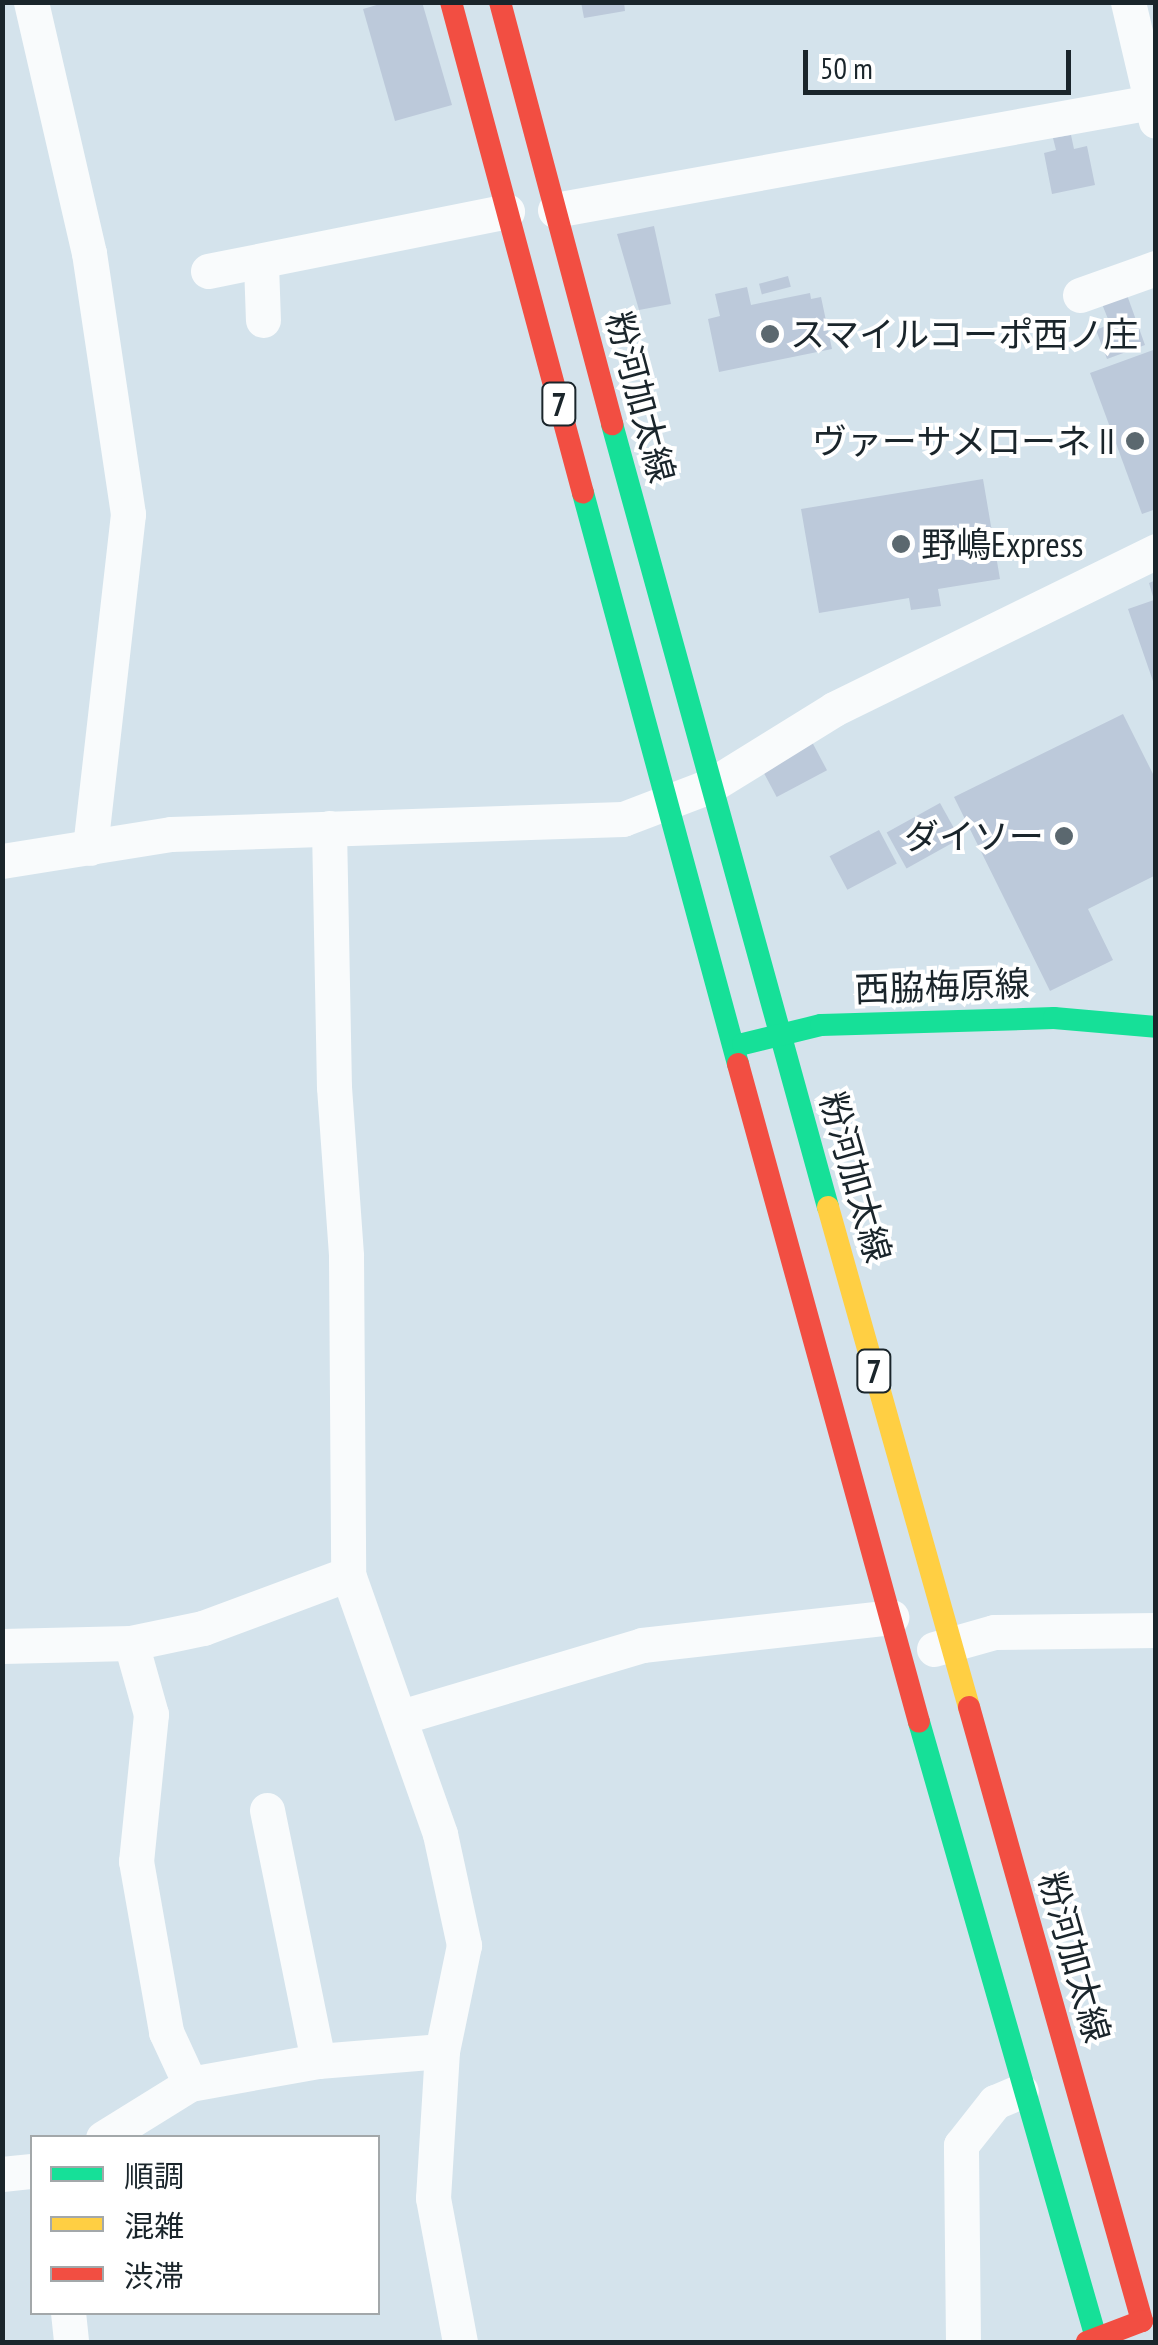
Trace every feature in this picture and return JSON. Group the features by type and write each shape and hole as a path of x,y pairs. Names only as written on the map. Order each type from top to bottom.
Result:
{"main road":[{"name":"粉河加太線","path":"451,2 666,805 1021,2091 1094,2341 1148,2327 950,1644 710,786 500,2"},
{"name":"西脇梅原線","path":"733,1046 821,1025 1054,1018 1156,1027"}],"street":[{"path":"31,2 89,253 128,514 90,848"},
{"path":"555,210 1153,111 1128,2"},
{"path":"208,271 261,264 507,210"},
{"path":"261,264 263,320"},
{"path":"1080,295 1156,268"},
{"path":"2,861 171,834 623,819 710,786 834,709 1156,551"},
{"path":"329,828 334,1087 346,1256 348,1574 440,1834 464,1945 442,2051 433,2198 460,2342"},
{"path":"2,1646 130,1643 202,1628 348,1574"},
{"path":"401,1717 642,1645 891,1616"},
{"path":"903,1658 994,1632 1156,1630"},
{"path":"130,1643 151,1714 136,1861 166,2032 190,2084"},
{"path":"267,1810 318,2062"},
{"path":"108,2135 190,2084 318,2062 442,2051"},
{"path":"963,2342 961,2145 994,2102 1021,2091"},
{"path":"2,2174 30,2171"},
{"path":"68,2315 71,2342"}],"building":[{"path":"387,2 422,2 452,105 395,121 363,9"},
{"path":"581,2 624,2 625,11 584,18"},
{"path":"1071,135 1074,149 1087,146 1095,185 1052,194 1044,153 1056,150 1053,138"},
{"path":"654,226 671,304 639,310 617,234"},
{"path":"788,276 791,287 762,294 759,284"},
{"name":"スマイルコーポ西ノ庄","path":"747,287 751,305 810,293 811,299 821,297 832,349 719,372 708,319 720,316 715,294"},
{"path":"1127,295 1145,345 1107,359 1096,330 1110,324 1102,304"},
{"name":"ヴァーサメローネ II","path":"1156,349 1156,509 1142,514 1090,373"},
{"name":"野嶋Express","path":"983,479 1000,579 938,589 941,606 911,610 909,598 819,613 801,509"},
{"path":"1156,580 1155,687 1128,609 1154,600 1149,583"},
{"name":"ダイソー","path":"1123,714 1156,780 1156,875 1088,909 1113,960 1050,991 954,797"},
{"path":"812,742 827,770 777,797 762,769"},
{"path":"940,803 960,839 907,868 887,833"},
{"path":"879,830 897,864 847,890 830,856"}],"traffic: fast":[{"path":"612,424 828,1207"},
{"path":"583,493 738,1064"},
{"path":"743,1044 821,1025 1054,1018 1156,1027"},
{"path":"919,1722 1096,2338"}],"traffic: slow":[{"path":"828,1207 969,1707"}],"traffic: jam":[{"path":"451,2 583,493"},
{"path":"500,2 612,424"},
{"path":"738,1064 919,1722"},
{"path":"969,1707 1142,2321 1087,2342"}],"place":[{"name":"スマイルコーポ西ノ庄","path":"770,334"},
{"name":"ヴァーサメローネ II","path":"1135,441"},
{"name":"野嶋Express","path":"901,544"},
{"name":"ダイソー","path":"1064,836"}]}
